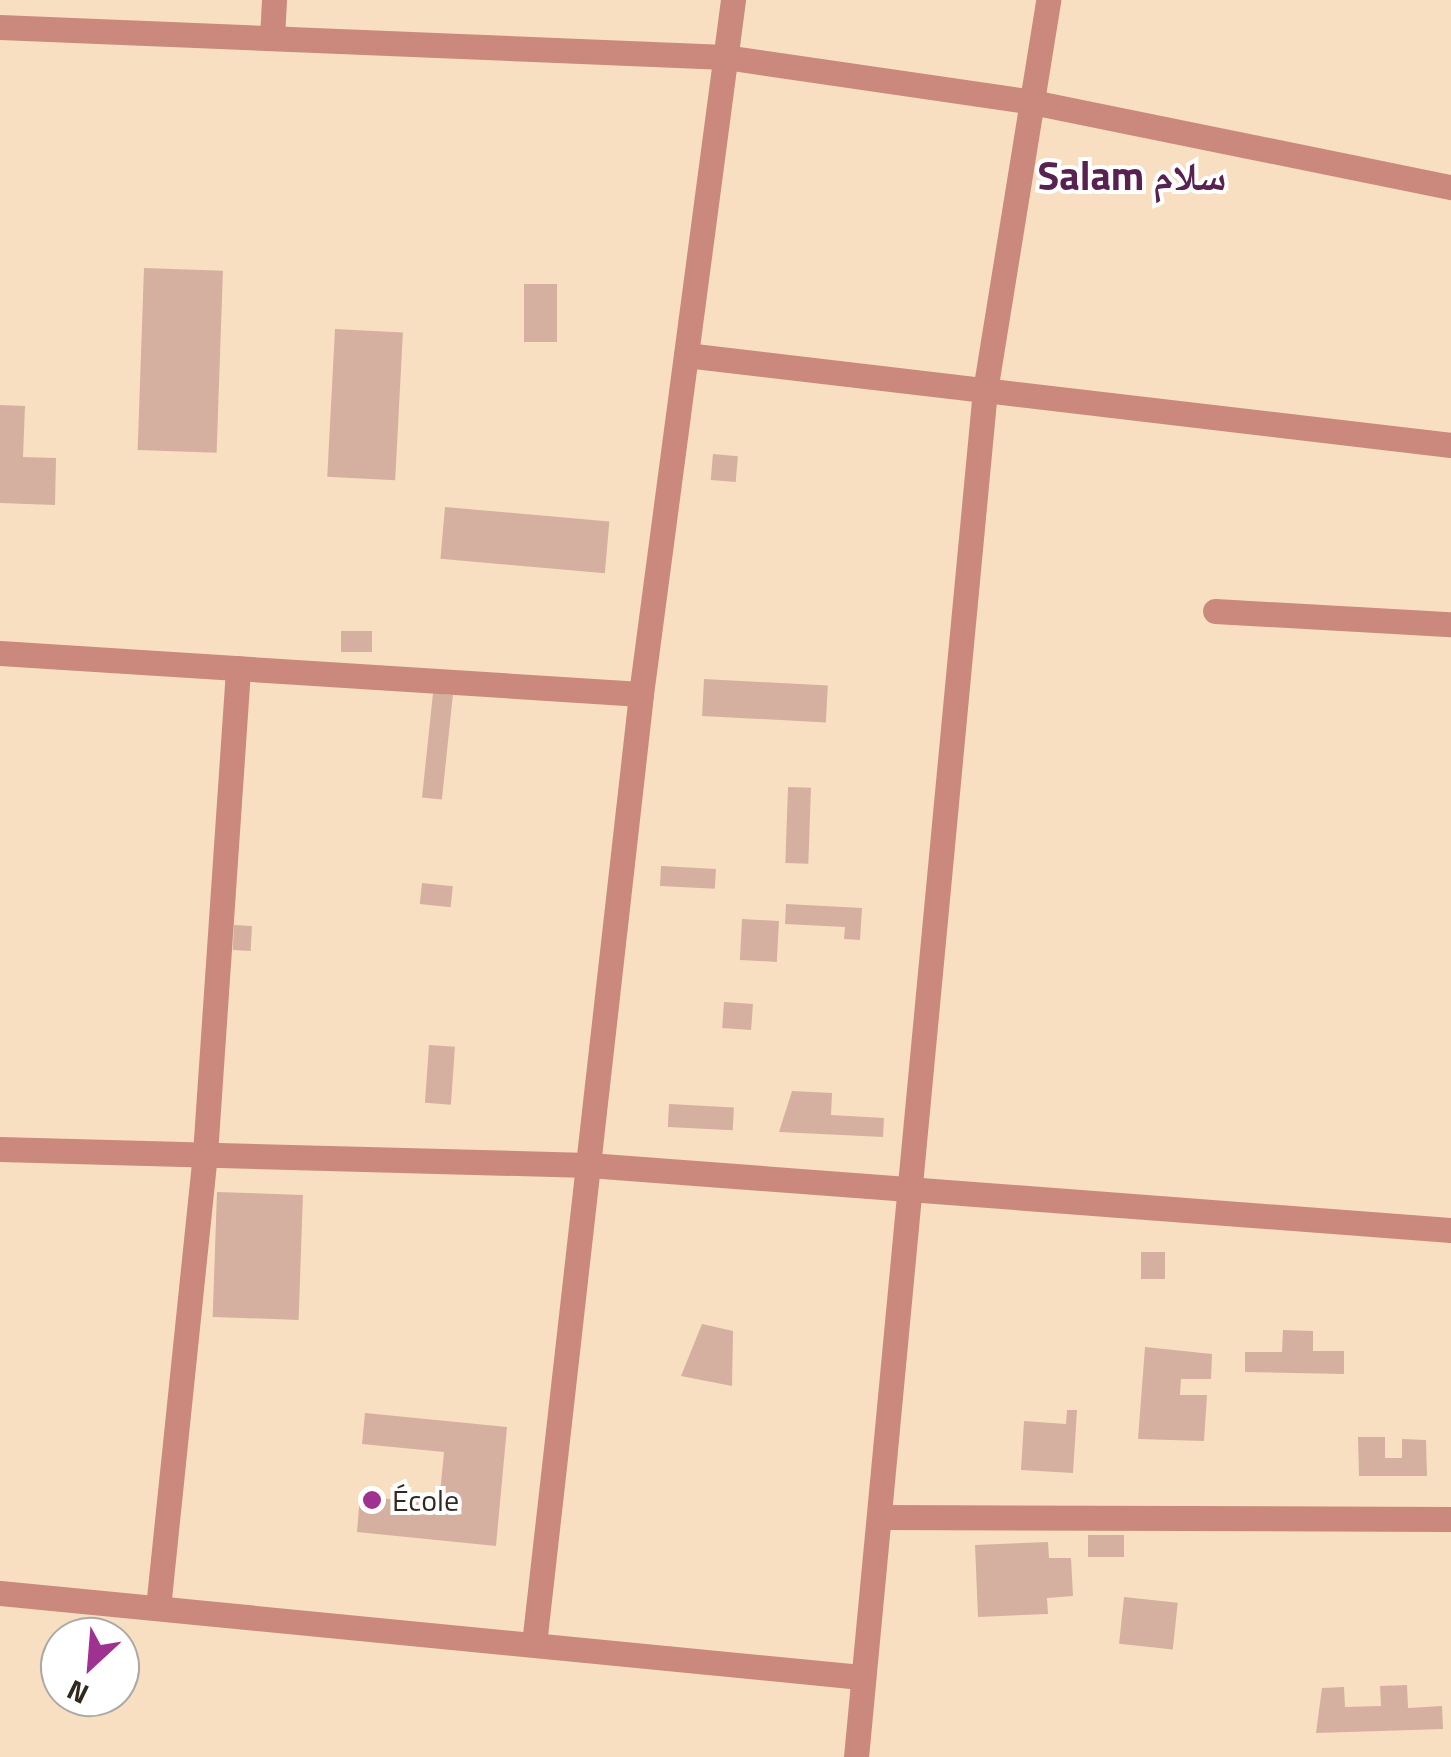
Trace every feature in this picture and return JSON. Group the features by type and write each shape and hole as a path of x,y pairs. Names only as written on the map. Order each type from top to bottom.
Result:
{"street":[{"path":"272,38 274,0"},
{"path":"534,1644 641,694 733,0"},
{"path":"856,1757 861,1677 913,1195 985,391 1048,0"},
{"path":"0,26 725,57 1032,102 1451,187"},
{"path":"686,356 1451,445"},
{"path":"1215,611 1451,624"},
{"path":"0,653 641,694"},
{"path":"158,1608 205,1154 238,668"},
{"path":"0,1149 589,1164 913,1195 1451,1230"},
{"path":"880,1517 1451,1519"},
{"path":"0,1594 861,1677"}],"building":[{"path":"144,268 223,271 217,453 138,450"},
{"path":"524,284 557,284 557,342 524,342"},
{"path":"335,329 403,333 395,480 327,477"},
{"path":"0,405 25,406 23,457 56,458 55,505 0,503"},
{"path":"713,454 738,456 736,482 711,480"},
{"path":"445,507 609,521 605,573 440,559"},
{"path":"341,631 372,631 372,652 341,652"},
{"path":"704,679 828,685 826,722 702,716"},
{"path":"433,693 453,695 442,800 422,797"},
{"path":"788,787 811,788 808,864 785,863"},
{"path":"661,866 716,869 715,889 660,886"},
{"path":"422,883 453,886 451,907 420,904"},
{"path":"786,904 862,908 860,940 844,939 845,927 785,924"},
{"path":"742,919 779,921 777,962 740,960"},
{"path":"234,925 252,926 251,951 233,950"},
{"path":"724,1002 753,1004 751,1030 722,1028"},
{"path":"429,1045 455,1047 451,1105 425,1103"},
{"path":"792,1091 832,1093 831,1115 884,1118 883,1137 779,1132"},
{"path":"669,1104 734,1107 733,1130 668,1127"},
{"path":"217,1192 303,1195 299,1320 213,1317"},
{"path":"1141,1252 1165,1252 1165,1279 1141,1279"},
{"path":"702,1324 733,1331 732,1386 681,1376"},
{"path":"1283,1330 1313,1331 1313,1351 1344,1351 1344,1374 1245,1372 1245,1352 1282,1352"},
{"path":"1145,1347 1212,1354 1211,1379 1181,1379 1180,1395 1207,1395 1204,1441 1138,1439"},
{"path":"1067,1410 1077,1410 1073,1473 1021,1470 1024,1421 1066,1424"},
{"path":"365,1413 507,1427 496,1546 357,1532 360,1496 439,1504 444,1452 362,1444"},
{"path":"1358,1437 1385,1437 1385,1458 1402,1458 1402,1439 1426,1440 1427,1476 1359,1476"},
{"path":"1088,1535 1124,1535 1124,1557 1088,1557"},
{"path":"1048,1542 1049,1558 1071,1558 1073,1596 1047,1598 1048,1614 978,1617 975,1545"},
{"path":"1124,1597 1178,1603 1173,1649 1119,1644"},
{"path":"1407,1685 1408,1708 1442,1706 1443,1729 1316,1733 1322,1688 1344,1687 1345,1707 1381,1706 1380,1686"}],"place":[{"name":"École","path":"372,1500"}],"district":[{"name":"Salam سلام","path":"1132,176"}]}
